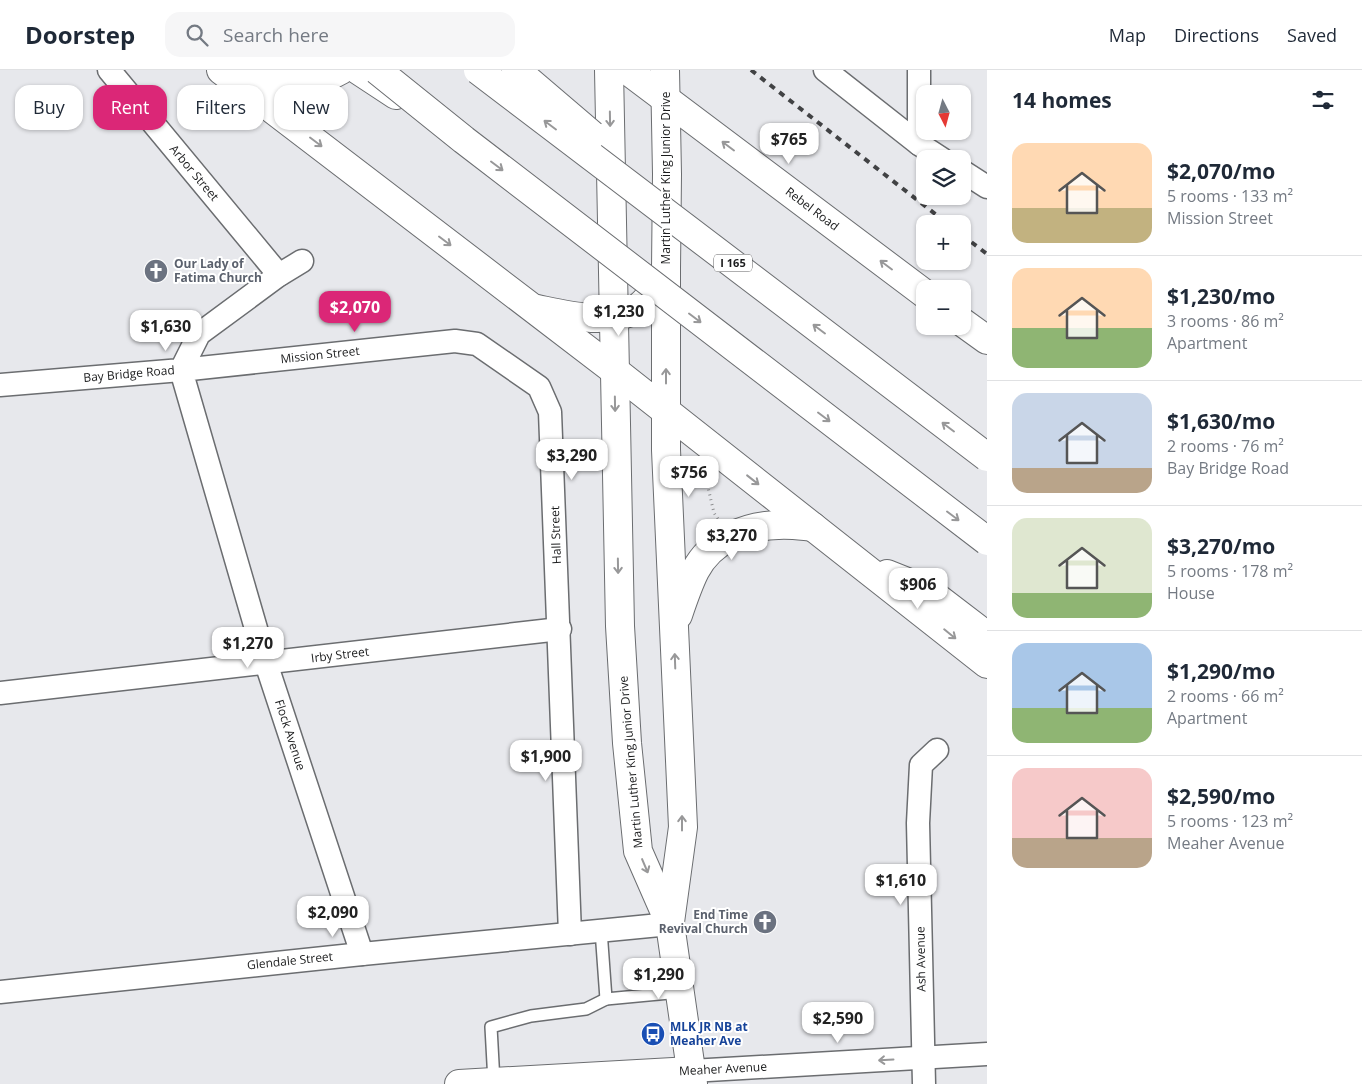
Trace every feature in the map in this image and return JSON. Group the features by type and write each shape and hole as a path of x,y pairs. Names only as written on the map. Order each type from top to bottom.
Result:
{"main road":[{"path":"222,70 273,84 303,84 341,70"},
{"path":"222,70 615,371 987,664"},
{"path":"358,70 464,140"},
{"path":"377,70 464,140 987,542"},
{"name":"I 165","path":"478,70 987,457"},
{"path":"516,70 795,311"},
{"name":"Martin Luther King Junior Drive","path":"609,70 620,626 627,743 638,850 670,924"},
{"name":"Rebel Road","path":"627,70 916,287"},
{"name":"Martin Luther King Junior Drive","path":"665,70 667,174 666,450 682,827 670,924"},
{"path":"533,308 593,318 614,316 636,309 651,294 666,268"},
{"path":"971,328 987,340"},
{"path":"674,625 695,571 706,554 728,536 754,528 780,524 813,527"},
{"path":"860,563 927,590 987,636"},
{"path":"670,924 692,1077"},
{"name":"Meaher Avenue","path":"459,1084 692,1077"}],"street":[{"name":"Arbor Street","path":"109,70 279,275"},
{"path":"824,70 928,150"},
{"path":"919,70 919,144"},
{"path":"971,177 987,187"},
{"name":"Bay Bridge Road","path":"0,385 182,370 199,334 279,275 302,261"},
{"name":"Mission Street","path":"182,370 455,341 477,344 511,368"},
{"name":"Hall Street","path":"511,368 539,387 550,412 560,629 570,934"},
{"name":"Flock Avenue","path":"182,370 266,663 362,954"},
{"name":"Irby Street","path":"0,692 560,629"},
{"name":"Ash Avenue","path":"924,1084 918,823 921,765 937,750"},
{"name":"Glendale Street","path":"0,992 670,924"},
{"name":"Meaher Avenue","path":"692,1077 987,1054"}],"lane":[{"path":"600,930 606,999"},
{"path":"494,1082 491,1027 531,1016 586,1008 606,999 680,992"}],"path":[{"path":"703,467 714,513 722,526"}],"railway":[{"path":"751,70 936,215"},
{"path":"971,242 987,254"}],"place":[{"name":"Our Lady of Fatima Church","path":"156,271"},
{"name":"End Time Revival Church","path":"765,922"},
{"name":"MLK JR NB at Meaher Ave","path":"653,1034"}]}
